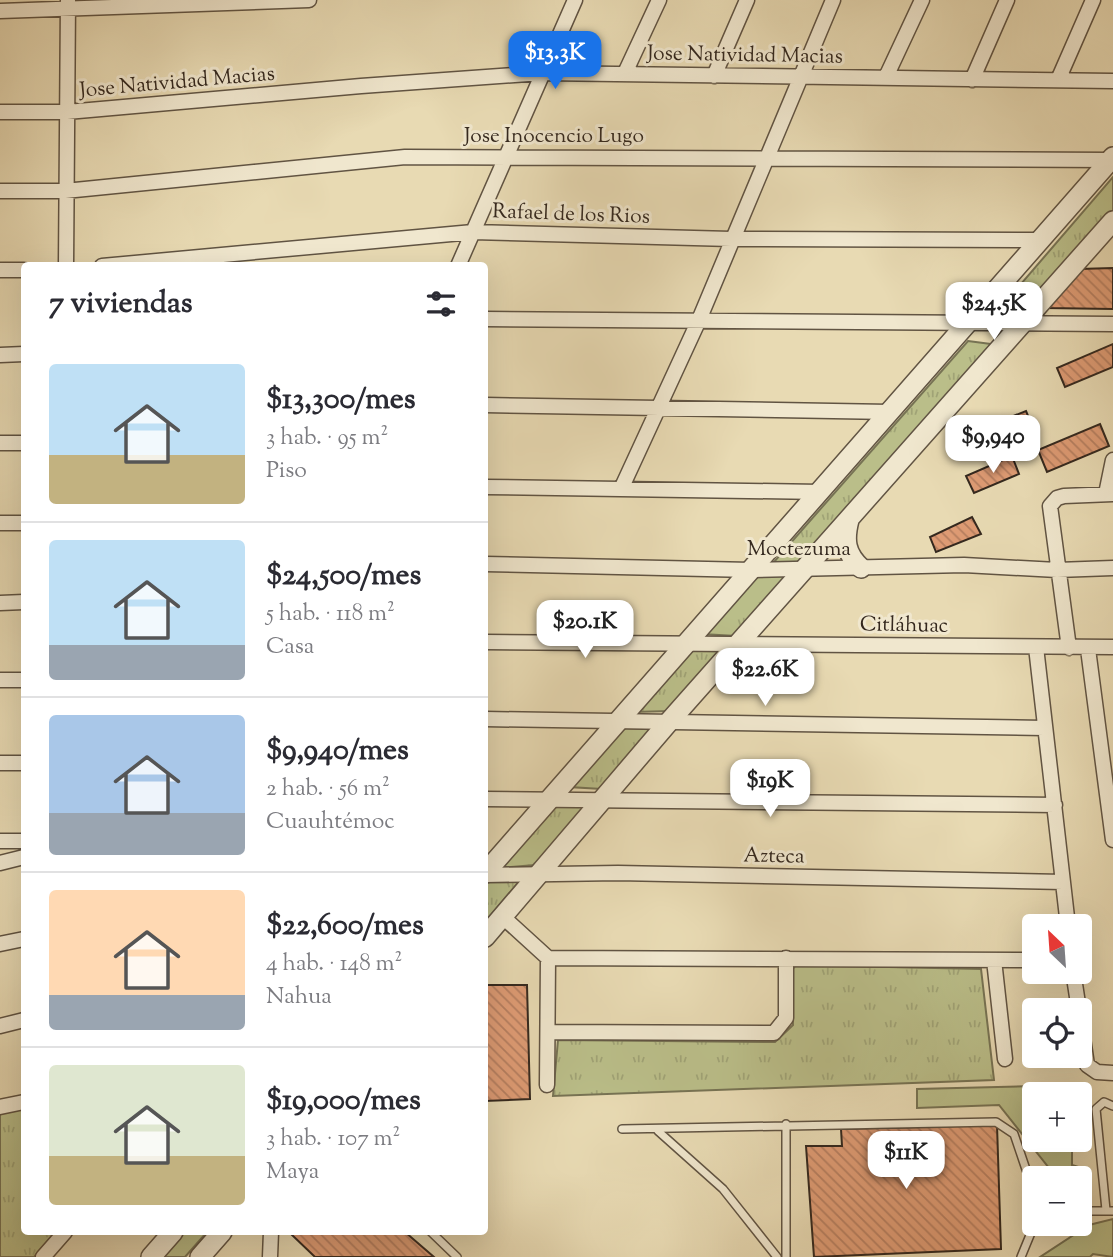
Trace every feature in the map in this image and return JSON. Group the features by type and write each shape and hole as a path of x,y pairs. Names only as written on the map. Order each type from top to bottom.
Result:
{"street":[{"path":"0,11 68,5 309,0"},
{"path":"460,262 575,0"},
{"path":"625,73 659,0"},
{"path":"714,76 747,0"},
{"path":"622,487 699,320 833,0"},
{"path":"886,77 922,0"},
{"path":"972,80 1007,0"},
{"path":"1058,80 1093,0"},
{"path":"66,262 68,5"},
{"name":"Jose Natividad Macias","path":"0,112 67,112 542,73 1113,81"},
{"name":"Jose Inocencio Lugo","path":"0,191 65,191 405,157 505,155 1112,159"},
{"path":"488,870 614,723 821,492 1112,159"},
{"path":"488,934 667,724 742,643 1113,221"},
{"name":"Rafael de los Rios","path":"146,262 473,232 731,239 1041,240"},
{"path":"0,270 21,270"},
{"path":"488,319 968,325 1113,324"},
{"path":"0,355 21,354"},
{"path":"488,405 890,412"},
{"path":"0,443 21,443"},
{"path":"1069,648 1050,506 1053,501 1071,495 1109,494 1113,460"},
{"path":"488,487 821,492"},
{"path":"849,520 846,546 851,559 861,568"},
{"path":"0,523 21,523"},
{"name":"Moctezuma","path":"488,564 751,570 964,565 1057,570 1113,568"},
{"path":"0,603 21,602"},
{"name":"Citláhuac","path":"488,642 1113,648"},
{"path":"1036,647 1067,914"},
{"path":"1088,649 1113,840"},
{"path":"0,680 21,680"},
{"path":"488,719 1044,728"},
{"path":"0,763 21,763"},
{"path":"488,799 1055,805"},
{"path":"0,841 21,841"},
{"path":"0,863 21,858"},
{"name":"Azteca","path":"488,874 632,873 1063,882"},
{"path":"503,917 548,958 1022,960"},
{"path":"0,944 21,940"},
{"path":"547,1085 548,958"},
{"path":"548,1032 774,1033 786,1018 786,958"},
{"path":"994,960 1005,1059"},
{"path":"0,1026 21,1021"},
{"path":"1091,1068 1097,1072 1113,1073"},
{"path":"0,1107 21,1103"},
{"path":"43,1257 62,1235"},
{"path":"200,1257 219,1235"},
{"path":"270,1257 271,1235"}],"lane":[{"path":"1092,1211 1110,1210 1096,1109 1104,1102 1113,1106"},
{"path":"622,1129 657,1131 786,1125 996,1122 1014,1134 1025,1166"},
{"path":"786,1125 786,1257"},
{"path":"657,1131 723,1189 777,1257"},
{"path":"434,1235 457,1257"},
{"path":"1021,1257 1030,1236"}],"green space":[{"path":"1113,177 1113,212 1024,314 996,313"},
{"path":"968,341 991,344 805,564 773,563"},
{"path":"792,573 737,636 701,634 754,574"},
{"path":"689,648 724,649 670,711 635,712"},
{"path":"619,728 653,729 602,789 569,787"},
{"path":"556,800 593,800 535,865 497,868"},
{"path":"521,879 488,918 488,882"},
{"path":"796,965 981,969 994,1080 553,1096 558,1040 775,1042 793,1025 792,970"},
{"path":"1022,1086 1022,1134 999,1105 917,1108 917,1089"},
{"path":"21,1105 21,1235 53,1235 34,1257 0,1257 0,1109"},
{"path":"1036,1152 1072,1152 1072,1165 1075,1166 1047,1166"},
{"path":"1113,1219 1113,1257 1093,1254 1090,1257 1040,1257 1072,1236 1092,1236 1092,1224"},
{"path":"181,1235 204,1235 185,1257 161,1257"}],"building":[{"path":"1113,268 1113,309 1046,308 1079,269"},
{"path":"1113,344 1113,367 1065,387 1057,368"},
{"path":"1026,411 1035,433 984,452 976,431"},
{"path":"1100,424 1109,446 1047,472 1038,450"},
{"path":"1012,456 1019,474 974,493 966,476"},
{"path":"972,517 981,534 936,552 930,537"},
{"path":"488,985 527,985 530,1099 488,1101"},
{"path":"997,1125 1001,1249 814,1257 806,1146 842,1146 841,1129"},
{"path":"292,1235 408,1235 434,1257 315,1257"}]}
